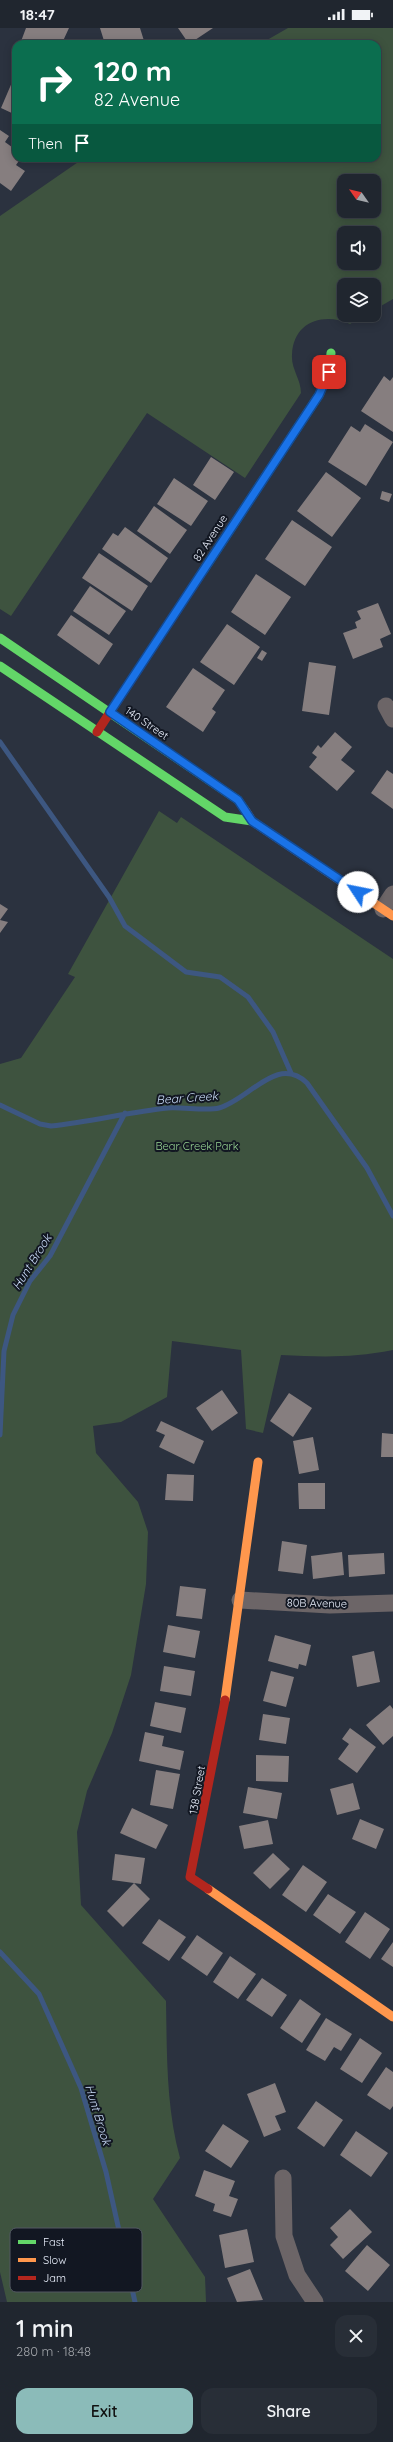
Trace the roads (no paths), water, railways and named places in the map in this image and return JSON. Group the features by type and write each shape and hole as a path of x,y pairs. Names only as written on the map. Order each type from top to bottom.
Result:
{"street":[{"name":"82 Avenue","path":"97,732 319,395 329,372 330,354"},
{"name":"140 Street","path":"0,638 238,800 252,821 388,913"},
{"name":"140 Street","path":"0,666 225,817 252,821"},
{"path":"388,913 393,894"},
{"name":"138 Street","path":"258,1462 240,1600 204,1816 190,1877 393,2017"},
{"name":"80B Avenue","path":"240,1600 330,1605 393,1603"},
{"path":"283,2178 284,2236 297,2275 314,2302"}],"waterway":[{"path":"0,742 109,897 125,926 186,972 220,977 248,997 273,1032 291,1073"},
{"name":"Bear Creek","path":"0,1105 40,1124 51,1126 168,1108 219,1108 241,1097 274,1076 285,1074 296,1075 307,1083 367,1168 393,1216"},
{"name":"Hunt Brook","path":"0,1435 4,1351 13,1315 30,1281 50,1256 125,1113"},
{"name":"Hunt Brook","path":"0,1952 39,1994 81,2088 106,2172 118,2228"},
{"name":"Hunt Brook","path":"133,2292 135,2302"}],"park label":[{"name":"Bear Creek Park","path":"197,1146"}]}
